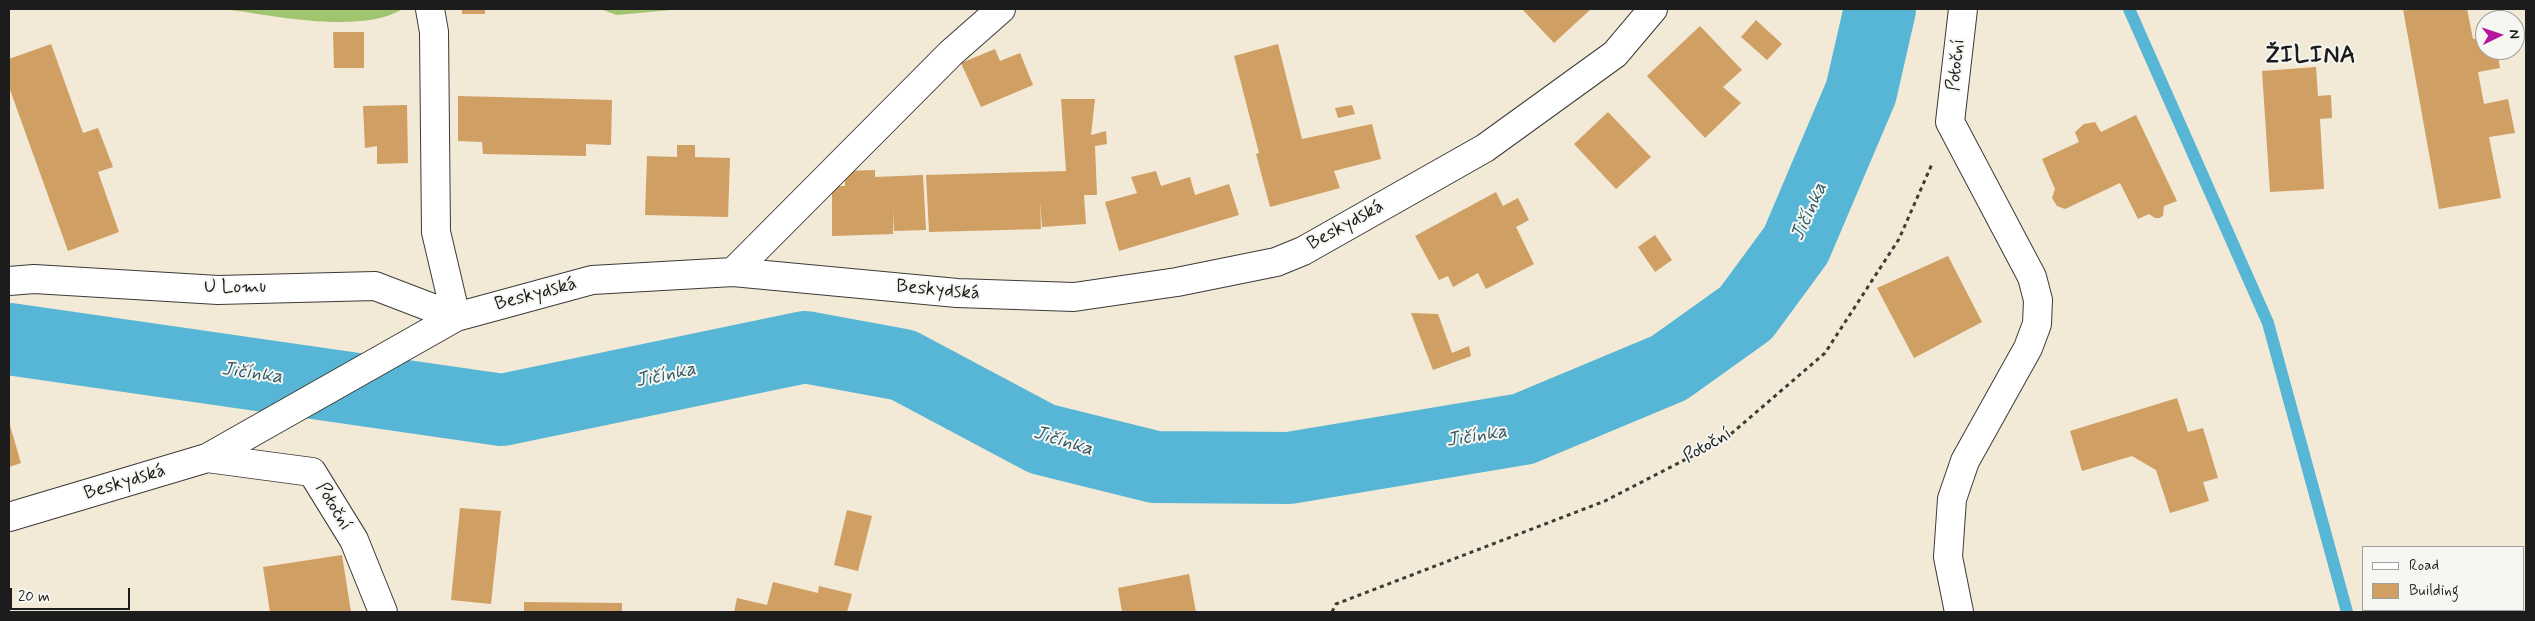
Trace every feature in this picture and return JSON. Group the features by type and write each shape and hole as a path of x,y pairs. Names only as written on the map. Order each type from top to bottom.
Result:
{"street":[{"path":"430,9 434,32 436,232 456,317"},
{"path":"733,272 951,53 1001,9"},
{"name":"Beskydská","path":"9,517 207,458 456,317 592,280 733,272 957,293 1074,297 1177,282 1276,262 1303,251 1485,148 1615,54 1653,9"},
{"name":"Potoční","path":"1950,122 1963,9"},
{"path":"1950,122 2032,277 2038,300 2037,324 2028,348 1965,460 1952,499 1948,557 1959,612"},
{"name":"U Lomu","path":"9,281 34,279 218,290 375,286 456,317"},
{"name":"Potoční","path":"207,458 312,472 354,540 383,612"}],"path":[{"name":"Potoční","path":"1332,612 1336,604 1605,501 1725,439 1825,353 1899,239 1950,122"}],"green space":[{"path":"223,9 403,9 384,17 363,21 339,22 315,21"},
{"path":"600,9 682,9 617,15"}],"building":[{"path":"462,9 485,9 485,14 462,14"},
{"path":"1522,9 1591,9 1554,43"},
{"path":"2403,9 2467,9 2473,39 2475,39 2475,60 2499,60 2500,68 2478,72 2484,104 2508,99 2515,133 2489,137 2501,198 2439,209"},
{"path":"1756,20 1782,44 1767,60 1741,37"},
{"path":"1700,26 1742,70 1723,87 1741,103 1705,138 1647,76"},
{"path":"333,32 364,32 364,68 334,68"},
{"path":"51,44 83,133 98,128 113,167 98,172 119,232 68,251 9,87 9,59"},
{"path":"1278,44 1302,139 1372,124 1381,159 1334,171 1340,188 1270,207 1256,154 1259,153 1234,56"},
{"path":"995,49 1000,61 1020,53 1033,85 981,107 961,63"},
{"path":"2316,67 2318,96 2331,95 2332,118 2320,119 2324,189 2270,192 2262,71"},
{"path":"458,96 612,100 611,145 586,144 586,156 483,154 482,142 458,141"},
{"path":"1061,99 1095,99 1091,135 1106,131 1107,144 1095,146 1097,195 1084,195 1086,224 1042,227 1040,200 1041,229 929,232 926,175 1066,171"},
{"path":"407,105 408,163 377,164 377,146 365,148 363,106"},
{"path":"1352,105 1355,114 1338,118 1335,108"},
{"path":"1608,112 1651,157 1616,189 1574,144"},
{"path":"2136,115 2177,201 2164,206 2163,216 2159,218 2149,214 2138,219 2120,183 2065,209 2057,206 2052,198 2055,189 2042,159 2079,142 2075,132 2084,124 2095,122 2101,132"},
{"path":"677,145 695,145 695,157 730,158 728,217 645,215 647,156 677,157"},
{"path":"875,170 875,177 923,175 926,230 894,231 894,210 893,234 832,236 832,186 845,186 845,171"},
{"path":"1156,171 1161,186 1190,177 1195,195 1229,184 1239,215 1119,251 1105,202 1137,193 1131,177"},
{"path":"1496,192 1503,206 1518,198 1529,220 1516,227 1534,264 1486,289 1478,273 1453,287 1448,276 1439,280 1415,236"},
{"path":"1655,235 1672,260 1655,272 1638,247"},
{"path":"1948,256 1982,322 1914,358 1877,288"},
{"path":"1411,313 1438,314 1452,353 1469,346 1471,356 1433,370"},
{"path":"2177,398 2188,432 2203,428 2218,478 2203,482 2209,501 2170,513 2156,470 2132,456 2082,471 2070,431"},
{"path":"9,422 21,463 9,467"},
{"path":"460,508 501,511 491,604 451,600"},
{"path":"847,510 872,516 858,571 834,565"},
{"path":"342,555 351,612 270,612 263,567"},
{"path":"1189,574 1196,612 1122,612 1118,588"},
{"path":"773,582 818,593 819,586 852,594 847,612 734,612 737,598 767,605"},
{"path":"524,602 622,603 622,612 524,612"}],"waterway":[{"name":"Jičínka","path":"9,339 502,410 805,347 903,365 1042,439 1155,467 1289,468 1523,429 1669,368 1746,313 1796,245 1861,92 1880,9"},
{"path":"2129,9 2268,323 2347,612"}],"district":[{"name":"ŽILINA","path":"2311,57"}]}
